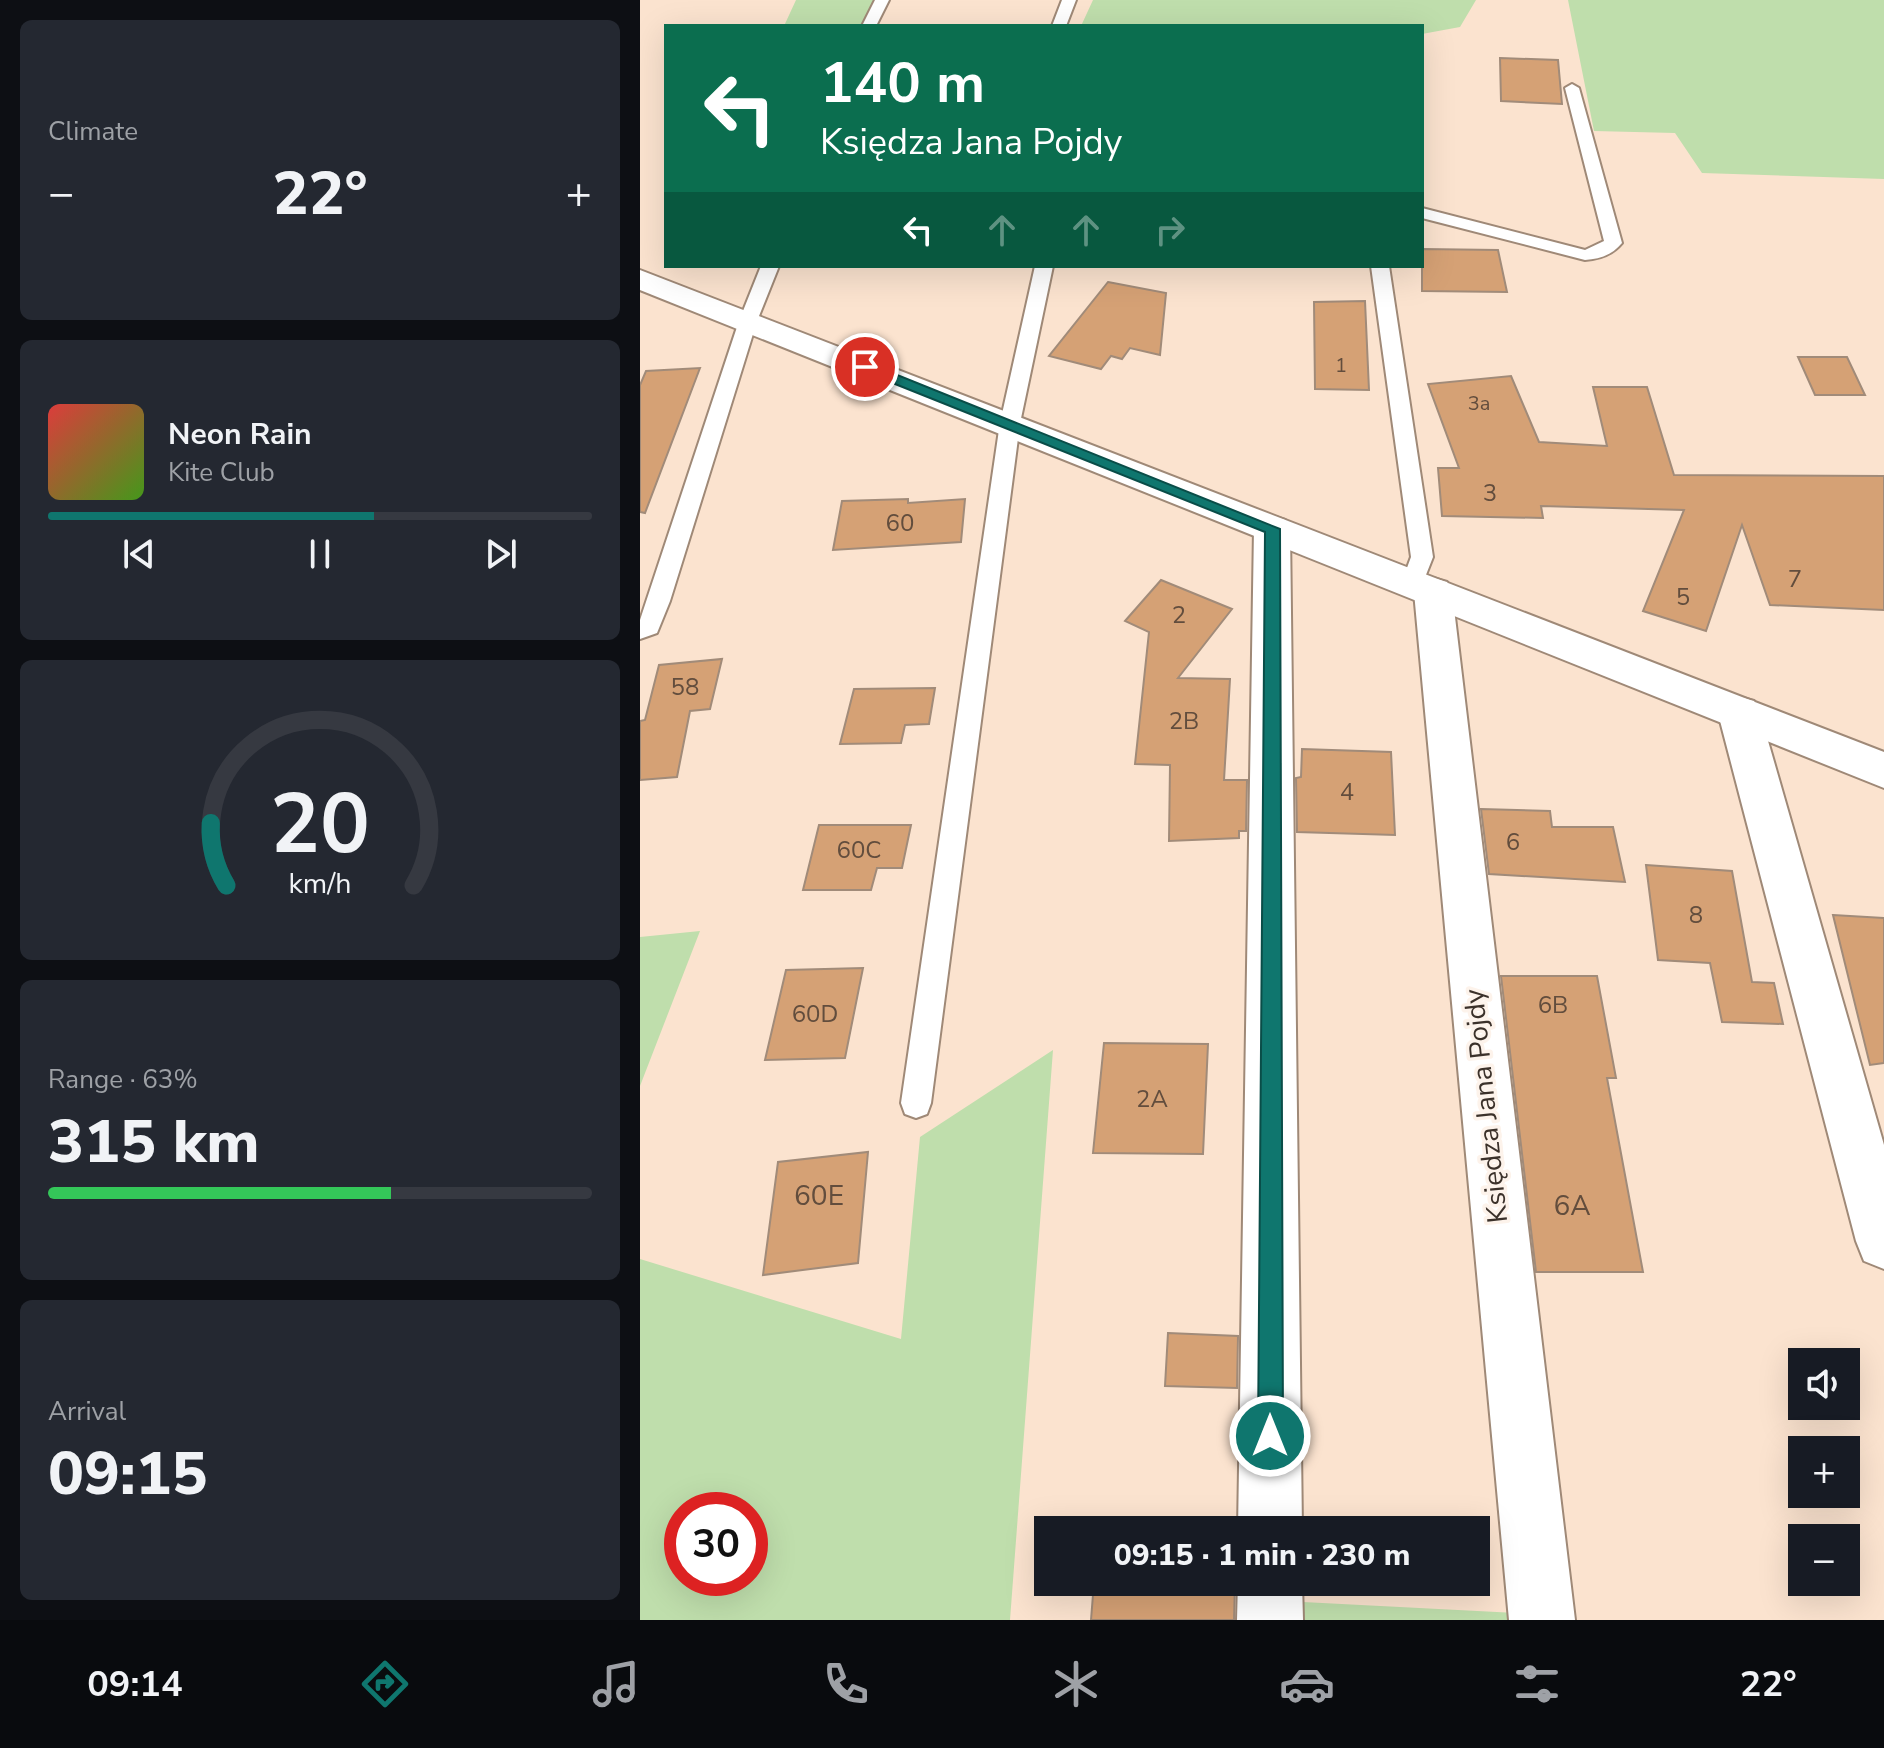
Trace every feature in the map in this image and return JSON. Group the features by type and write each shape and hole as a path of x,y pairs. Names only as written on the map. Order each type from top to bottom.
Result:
{"street":[{"path":"640,279 1884,770"},
{"path":"1270,1516 1272,529"},
{"name":"Księdza Jana Pojdy","path":"1422,588 1542,1620"},
{"path":"1739,713 1884,1241"},
{"path":"1270,1596 1270,1620"}],"lane":[{"path":"870,24 882,0"},
{"path":"1060,24 1069,0"},
{"path":"1424,214 1585,255 1605,250 1613,243 1572,88"},
{"path":"640,630 649,627 659,601 748,321 769,268"},
{"path":"916,1103 1010,423 1044,268"},
{"path":"1380,268 1422,557 1422,588"}],"green space":[{"path":"796,0 882,0 870,24 785,24"},
{"path":"1093,0 1476,0 1460,27 1424,34 1424,24 1082,24"},
{"path":"1568,0 1884,0 1884,179 1702,173 1675,133 1594,131"},
{"path":"700,931 640,1086 640,937"},
{"path":"1053,1050 1010,1620 640,1620 640,1259 901,1339 920,1137"},
{"path":"1303,1602 1516,1613 1516,1620 1303,1620"}],"building":[{"path":"1500,58 1558,60 1562,104 1501,101"},
{"path":"1424,249 1498,250 1507,292 1422,291"},
{"path":"1108,282 1166,293 1160,355 1130,348 1122,359 1111,356 1101,369 1049,356"},
{"path":"1365,301 1369,390 1315,389 1314,302"},
{"path":"1798,357 1847,357 1865,395 1815,395"},
{"path":"700,368 645,513 640,512 640,385 646,371"},
{"path":"1511,376 1539,442 1607,446 1593,387 1647,387 1674,475 1884,476 1884,610 1770,605 1742,525 1706,631 1643,611 1684,510 1541,506 1543,518 1442,516 1438,468 1459,468 1428,384"},
{"path":"908,499 908,503 965,499 961,542 833,550 842,501"},
{"path":"1161,580 1232,609 1178,678 1230,679 1224,780 1247,780 1246,831 1239,831 1239,838 1169,841 1170,765 1135,764 1149,632 1125,621"},
{"path":"722,659 710,709 690,711 677,777 640,780 640,721 645,720 659,665"},
{"path":"935,688 929,724 905,725 901,743 840,744 854,689"},
{"path":"1302,749 1391,752 1395,835 1297,832 1296,778 1301,777"},
{"path":"1481,809 1550,811 1552,827 1613,827 1625,882 1489,874"},
{"path":"819,825 911,825 902,868 877,868 871,890 803,890"},
{"path":"1646,865 1732,871 1752,982 1774,983 1783,1024 1722,1022 1710,963 1658,960"},
{"path":"1833,915 1884,918 1884,1063 1870,1065"},
{"path":"863,968 845,1058 765,1060 786,970"},
{"path":"1501,976 1597,976 1616,1078 1607,1078 1643,1272 1536,1272"},
{"path":"1104,1043 1208,1044 1203,1154 1093,1153"},
{"path":"868,1152 858,1263 763,1275 778,1162"},
{"path":"1168,1333 1238,1336 1237,1388 1165,1386"},
{"path":"1093,1596 1235,1596 1234,1620 1091,1620"}],"route":[{"path":"865,367 1272,529 1270,1436"}]}
